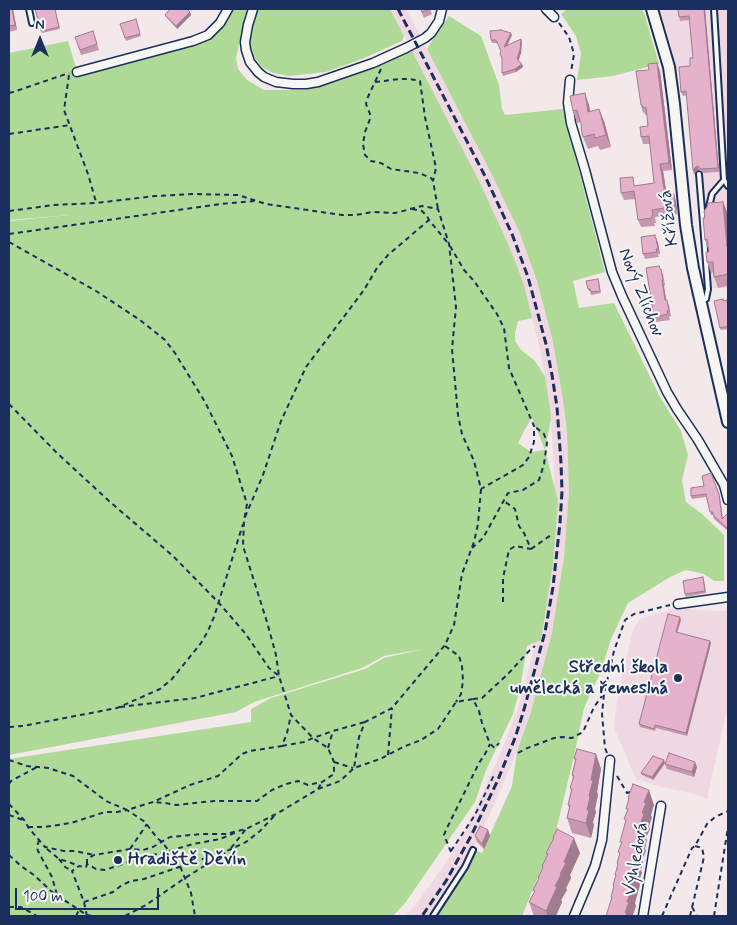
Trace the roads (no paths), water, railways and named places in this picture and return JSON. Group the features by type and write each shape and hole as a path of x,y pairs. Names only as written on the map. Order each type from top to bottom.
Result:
{"street":[{"path":"77,72 193,42 208,35 220,22 228,9"},
{"path":"253,9 245,42 250,62 258,72 269,79 276,82 293,84 318,82 373,63 406,48 431,33 439,21 442,9"},
{"path":"546,9 554,17"},
{"name":"Křížová","path":"652,9 669,67 686,225 693,268 728,422"},
{"name":"Nový Zlíchov","path":"570,80 568,103 571,123 612,272 667,392 724,485 728,500"},
{"path":"678,604 728,597"},
{"path":"574,916 595,866 602,840 610,760"},
{"name":"Výhledová","path":"643,916 661,806"}],"lane":[{"path":"29,9 32,24"},
{"path":"714,9 724,180 728,186"},
{"path":"699,174 708,289 706,299 700,302"},
{"path":"709,209 712,194 724,180"},
{"path":"703,224 707,217"},
{"path":"433,916 465,867 473,850"}],"railway":[{"path":"398,9 485,176 512,234 528,277 546,344 552,375 557,407 562,491 553,587 545,632 515,738 497,782 471,836 446,881 422,916"}],"place":[{"name":"Střední škola umělecká a řemeslná","path":"678,678"},
{"name":"Hradiště Děvín","path":"118,860"}]}
